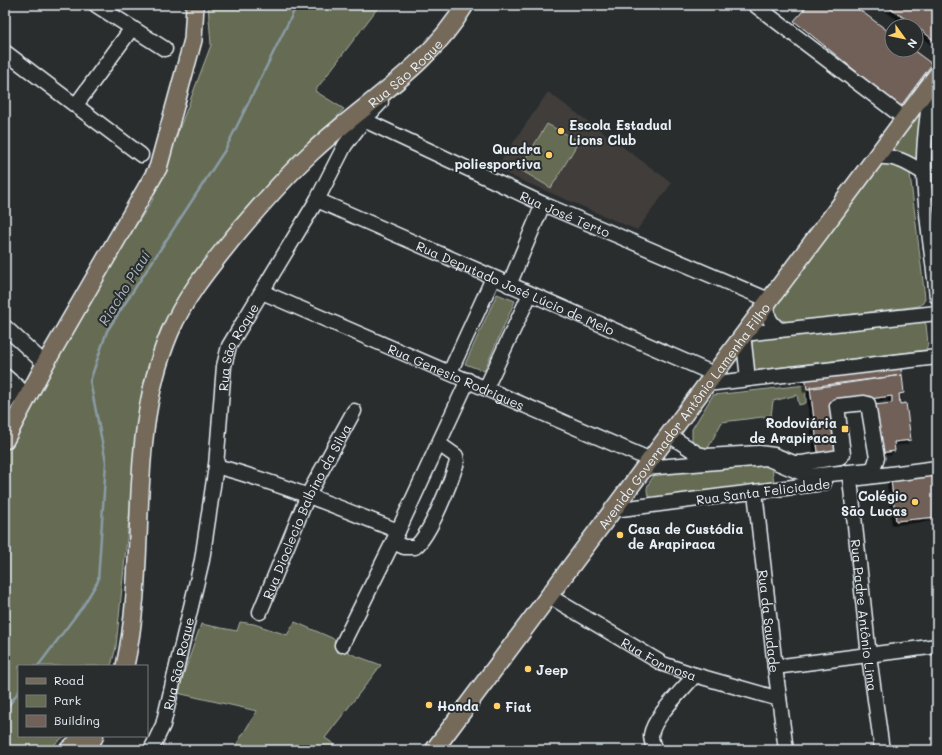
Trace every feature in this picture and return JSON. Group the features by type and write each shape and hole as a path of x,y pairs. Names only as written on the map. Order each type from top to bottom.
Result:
{"highway":[{"path":"84,750 91,737"}],"main road":[{"path":"5,440 29,397 45,364 158,168 193,40 195,5"},
{"name":"Rua São Roque","path":"404,77 444,37 465,5"},
{"path":"125,665 133,618 144,439 154,380 170,332 193,289 263,202 313,151 404,77"},
{"name":"Avenida Governador Antônio Lamenha Filho","path":"434,750 934,78"},
{"path":"68,750 83,737"},
{"path":"79,750 91,737"}],"street":[{"path":"96,5 165,48"},
{"path":"755,5 904,118"},
{"path":"76,105 132,28"},
{"path":"5,52 142,155"},
{"name":"Rua São Roque","path":"151,750 163,725 186,633 202,560 216,466 224,366 229,346 317,200 345,145 364,120 404,77"},
{"path":"934,78 926,134 924,173 928,228 936,267 937,297"},
{"name":"Rua José Terto","path":"364,120 543,204 769,300"},
{"path":"876,157 895,157 924,173"},
{"name":"Rua Deputado José Lúcio de Melo","path":"317,200 530,294 710,379"},
{"path":"509,285 543,204"},
{"path":"450,372 493,278"},
{"name":"Rua Genesio Rodrigues","path":"262,292 486,388 648,464"},
{"path":"486,388 530,294"},
{"path":"769,300 767,316 770,321 780,330"},
{"path":"748,379 743,334 937,313"},
{"path":"5,327 45,364"},
{"path":"710,379 748,379 937,357"},
{"path":"5,376 29,397"},
{"path":"342,645 395,537 468,380"},
{"path":"5,405 17,386"},
{"path":"648,464 766,458 809,476 870,470 874,467 877,458 868,404 864,403 837,406 843,454 840,457 794,463 774,455 759,453 702,455 669,435"},
{"name":"Rua Dioclecio Balbino da Silva","path":"260,612 308,495 354,411"},
{"path":"216,466 247,474 308,495 395,537 404,547 415,547 420,544 428,530 457,462 456,456 439,444"},
{"name":"Rua Santa Felicidade","path":"614,510 937,468"},
{"name":"Rua Padre Antônio Lima","path":"850,479 869,656 882,750"},
{"name":"Rua da Saudade","path":"755,492 786,750"},
{"name":"Rua Formosa","path":"549,596 663,664 695,676 779,699"},
{"path":"775,667 937,646"},
{"path":"655,750 652,743 651,734 660,716 695,676"}],"shaded area":[{"name":"Escola Estadual Lions Club","path":"548,92 672,183 637,230 495,169"}],"green space":[{"path":"208,5 380,5 315,91 344,109 202,264 161,328 142,390 116,647 111,665 18,665 18,737 64,737 47,750 5,750 5,431 52,355 152,201 211,45"},
{"path":"932,82 924,173 888,156"},
{"name":"Quadra poliesportiva","path":"547,124 579,141 551,188 519,169"},
{"path":"885,162 905,167 910,174 925,298 923,303 919,306 789,322 781,320 772,311 774,305"},
{"path":"497,294 515,301 484,371 465,364"},
{"path":"922,321 926,324 928,344 926,350 756,370 753,368 752,342 756,340"},
{"path":"806,385 806,403 799,405 797,395 773,401 771,416 722,422 707,450 701,449 692,441 692,429 713,395"},
{"path":"766,461 772,465 774,485 651,498 648,495 648,484 658,470"},
{"path":"240,622 254,624 287,635 295,622 332,638 351,654 381,665 325,738 334,744 330,750 233,750 257,711 177,693 201,624 237,631"}],"building":[{"path":"808,5 853,5 884,28 884,58 924,58 932,64 900,107 794,21"},
{"path":"885,5 937,5 937,43 924,32 924,18 904,18"},
{"path":"900,364 902,375 807,389 805,375"},
{"path":"902,375 904,393 899,394 900,404 906,403 911,440 894,442 895,451 880,453 874,405 892,403 892,396 837,403 845,464 820,468 810,387"},
{"name":"Colégio São Lucas","path":"935,475 937,517 896,521 891,480"}],"waterway":[{"name":"Riacho Piauí","path":"39,665 83,606 98,581 106,462 90,381 107,331 225,150 297,5"},
{"name":"Riacho Piauí","path":"5,711 18,692"}],"place":[{"name":"Escola Estadual Lions Club","path":"561,131"},
{"name":"Quadra poliesportiva","path":"549,155"},
{"name":"Rodoviária de Arapiraca","path":"845,429"},
{"name":"Colégio São Lucas","path":"915,502"},
{"name":"Casa de Custódia de Arapiraca","path":"620,535"},
{"name":"Jeep","path":"528,669"},
{"name":"Honda","path":"429,705"},
{"name":"Fiat","path":"497,706"}]}
